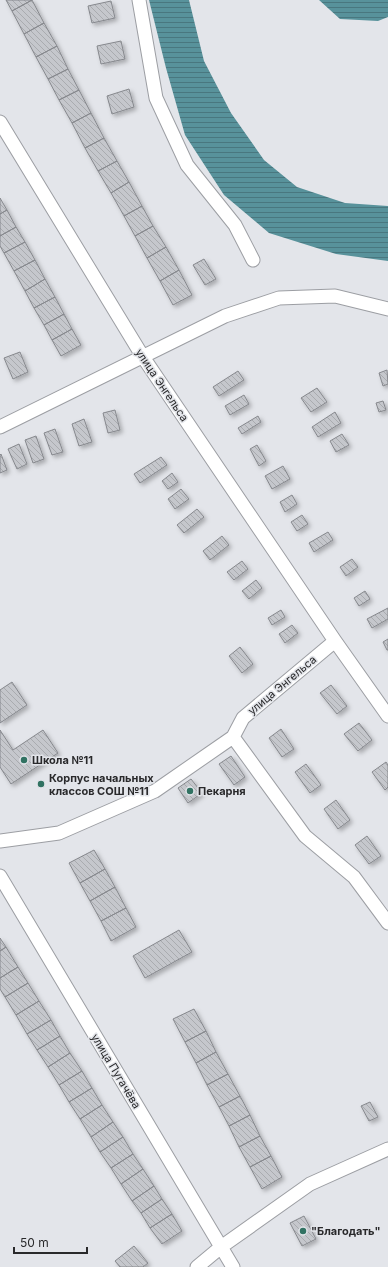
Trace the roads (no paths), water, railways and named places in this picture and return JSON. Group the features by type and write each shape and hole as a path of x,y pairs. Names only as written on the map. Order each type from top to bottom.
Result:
{"street":[{"path":"139,0 156,98 187,165 235,224 252,260"},
{"name":"улица Энгельса","path":"0,122 143,357 335,641 388,716"},
{"path":"0,427 224,316 279,298 335,296 388,309"},
{"name":"улица Энгельса","path":"0,841 59,833 155,791 233,737 242,718 335,641"},
{"path":"233,737 305,836 354,877 388,923"},
{"name":"улица Пугачёва","path":"0,876 18,900 233,1267"},
{"path":"197,1267 221,1247 310,1184 388,1149"}],"water":[{"path":"149,0 189,0 204,61 231,113 264,160 297,187 345,203 388,206 388,261 336,254 269,233 224,195 185,135"},
{"path":"319,0 388,0 388,17 378,21 340,19"}],"place":[{"name":"Школа №11","path":"24,760"},
{"name":"Корпус начальных классов СОШ №11","path":"41,784"},
{"name":"Пекарня","path":"190,791"},
{"name":"\"Благодать\"","path":"303,1231"}]}
